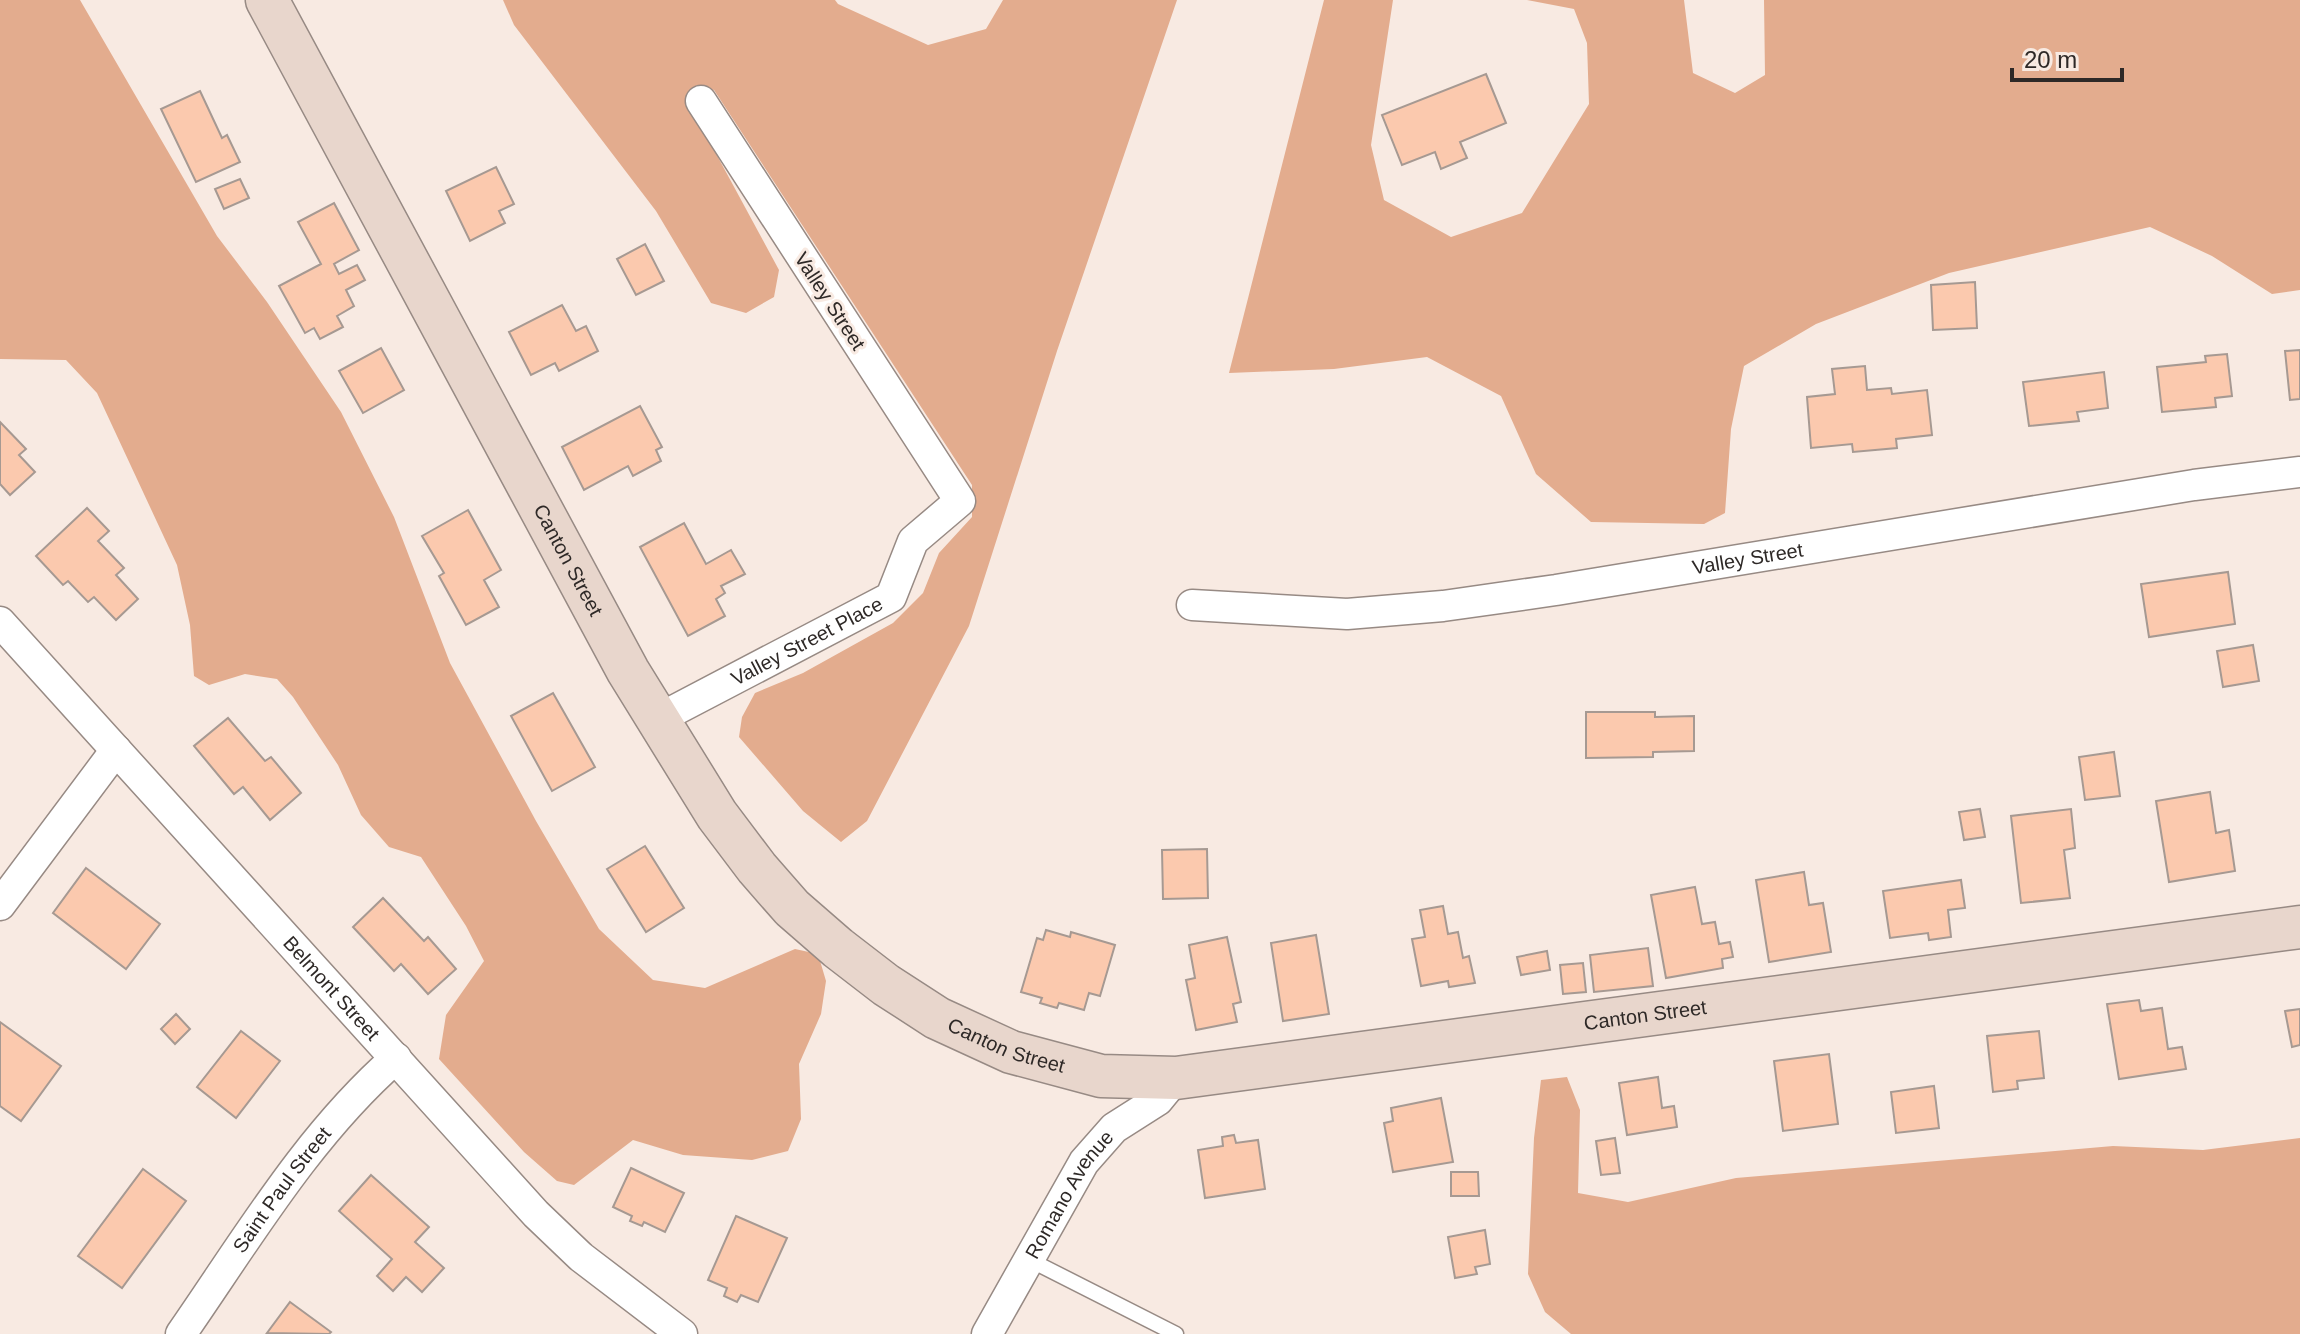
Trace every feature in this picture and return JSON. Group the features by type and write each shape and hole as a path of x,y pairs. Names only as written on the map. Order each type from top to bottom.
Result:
{"street":[{"name":"Canton Street","path":"267,0 628,671 717,815 774,888 803,918 886,985 937,1018 1011,1052 1101,1076 1176,1078 2300,927"},
{"name":"Valley Street","path":"701,101 960,501"},
{"name":"Valley Street","path":"1192,605 1347,614 1443,606 1572,588 2194,485 2300,472"},
{"name":"Valley Street Place","path":"658,719 891,597 913,541 960,501"},
{"name":"Belmont Street","path":"0,622 536,1214 581,1257 682,1334"},
{"path":"0,905 116,750"},
{"name":"Saint Paul Street","path":"181,1334 311,1147 368,1082 396,1058"},
{"name":"Romano Avenue","path":"987,1334 1084,1162 1114,1128 1158,1100 1176,1078"}],"lane":[{"path":"1028,1259 1176,1334"}],"shaded area":[{"path":"0,0 80,0 217,236 267,302 341,412 394,517 450,663 599,929 653,980 705,988 795,949 818,954 826,981 821,1014 799,1064 801,1119 788,1151 752,1160 683,1155 633,1140 574,1185 557,1181 524,1152 439,1059 446,1015 484,961 466,926 421,857 389,847 361,815 338,765 293,697 277,679 245,674 209,685 194,676 190,625 177,565 97,393 66,360 0,359"},
{"path":"503,0 835,0 928,45 986,29 1003,0 1177,0 1057,351 969,626 867,821 841,842 803,811 739,737 742,717 755,693 803,673 893,623 923,593 939,553 972,517 972,485 714,90 697,86 687,100 779,270 774,297 746,313 711,303 656,211 514,25"},
{"path":"1324,0 1393,0 1371,145 1384,200 1451,237 1522,213 1589,104 1587,43 1574,9 1527,0 1684,0 1693,73 1735,93 1765,75 1764,0 2300,0 2300,290 2272,294 2212,256 2150,227 1949,273 1816,324 1744,366 1731,429 1725,513 1704,524 1591,522 1536,474 1501,396 1427,357 1334,369 1229,373"},
{"path":"1567,1077 1580,1110 1578,1193 1628,1202 1736,1178 2113,1146 2203,1150 2300,1138 2300,1334 1571,1334 1545,1312 1528,1274 1534,1138 1541,1080"}],"building":[{"path":"1486,74 1506,123 1460,142 1467,158 1441,169 1435,152 1402,165 1382,115"},
{"path":"200,91 222,138 227,135 240,162 196,182 161,109"},
{"path":"496,167 514,204 499,211 505,223 470,241 446,191"},
{"path":"240,179 249,198 224,209 215,189"},
{"path":"334,203 359,250 334,264 339,274 357,265 365,280 346,290 354,306 337,316 343,327 320,339 314,328 305,333 279,286 321,264 298,222"},
{"path":"645,244 664,281 636,295 617,259"},
{"path":"1975,282 1977,328 1933,330 1931,285"},
{"path":"562,305 576,331 586,326 598,351 559,371 555,363 531,375 509,332"},
{"path":"381,348 404,390 363,413 339,371"},
{"path":"2300,350 2300,399 2290,400 2285,351"},
{"path":"2227,354 2232,396 2215,398 2216,407 2162,412 2157,367 2206,362 2205,356"},
{"path":"1865,366 1867,390 1891,388 1892,394 1927,390 1932,435 1896,439 1897,448 1853,452 1852,444 1811,448 1807,397 1835,394 1832,369"},
{"path":"2104,372 2108,408 2077,412 2079,421 2029,426 2023,382"},
{"path":"640,406 662,447 656,450 661,461 633,476 628,466 584,490 562,447"},
{"path":"0,422 26,449 19,455 35,472 10,495 0,484"},
{"path":"87,508 109,531 98,541 124,568 116,575 138,599 116,620 94,597 88,602 68,581 63,585 36,556"},
{"path":"468,510 501,570 484,580 499,607 466,625 439,576 444,573 422,536"},
{"path":"684,523 706,564 731,550 745,574 721,586 725,593 716,599 725,616 688,636 640,547"},
{"path":"2228,572 2235,624 2149,637 2141,584"},
{"path":"2253,645 2259,681 2223,687 2217,651"},
{"path":"553,693 595,767 552,791 511,716"},
{"path":"1586,712 1655,712 1655,717 1694,716 1694,751 1653,752 1653,757 1586,758"},
{"path":"228,718 265,761 271,757 301,793 270,820 243,787 234,794 194,746"},
{"path":"2114,752 2120,796 2085,800 2079,757"},
{"path":"2210,792 2216,833 2229,830 2235,871 2169,882 2156,801"},
{"path":"1980,809 1985,837 1964,840 1959,812"},
{"path":"2071,809 2075,848 2064,850 2070,898 2021,903 2011,816"},
{"path":"645,846 684,908 646,932 607,869"},
{"path":"1207,849 1208,898 1163,899 1162,850"},
{"path":"86,868 160,924 126,969 53,913"},
{"path":"1804,872 1809,905 1823,903 1831,952 1769,962 1756,880"},
{"path":"1961,880 1965,908 1948,910 1951,937 1929,940 1928,933 1890,938 1883,891"},
{"path":"1695,887 1702,924 1715,922 1719,944 1730,942 1733,957 1722,959 1723,968 1666,978 1651,895"},
{"path":"383,898 424,941 428,937 456,969 428,994 401,964 394,971 353,927"},
{"path":"1443,906 1448,934 1458,932 1463,958 1469,956 1475,983 1449,987 1448,981 1421,986 1412,939 1425,937 1420,910"},
{"path":"1046,930 1070,937 1071,932 1115,945 1100,996 1089,993 1084,1010 1059,1003 1057,1008 1040,1003 1042,998 1021,992 1037,938 1043,940"},
{"path":"1316,935 1329,1014 1283,1021 1271,943"},
{"path":"1227,937 1241,1002 1233,1004 1237,1022 1196,1030 1186,980 1195,978 1189,945"},
{"path":"1648,948 1653,986 1594,992 1590,955"},
{"path":"1547,951 1550,970 1521,975 1517,957"},
{"path":"1583,963 1586,992 1563,994 1560,965"},
{"path":"2139,1000 2141,1011 2162,1008 2168,1049 2182,1047 2186,1069 2119,1079 2107,1004"},
{"path":"2300,1009 2300,1045 2292,1047 2285,1011"},
{"path":"176,1014 190,1029 175,1044 161,1029"},
{"path":"0,1022 61,1066 21,1121 0,1106"},
{"path":"241,1031 280,1061 236,1118 197,1087"},
{"path":"2039,1031 2044,1078 2017,1081 2018,1089 1993,1092 1987,1036"},
{"path":"1829,1054 1838,1124 1783,1131 1774,1061"},
{"path":"1658,1077 1662,1108 1674,1106 1677,1127 1627,1135 1619,1083"},
{"path":"1934,1086 1939,1128 1896,1133 1891,1092"},
{"path":"1441,1098 1453,1162 1393,1172 1384,1123 1393,1121 1391,1108"},
{"path":"1234,1135 1236,1143 1258,1140 1265,1189 1205,1198 1198,1150 1223,1146 1222,1137"},
{"path":"1615,1138 1620,1173 1601,1175 1596,1141"},
{"path":"631,1168 684,1193 665,1232 644,1222 642,1226 630,1221 632,1216 613,1207"},
{"path":"143,1169 186,1201 122,1288 78,1256"},
{"path":"1451,1172 1478,1172 1479,1196 1451,1196"},
{"path":"371,1175 429,1227 415,1242 444,1268 422,1292 406,1277 393,1291 377,1276 392,1259 339,1211"},
{"path":"736,1216 787,1238 758,1302 741,1295 737,1302 724,1296 727,1288 708,1280"},
{"path":"1485,1230 1490,1264 1475,1267 1477,1274 1455,1278 1448,1237"},
{"path":"290,1302 331,1332 267,1333"}]}
